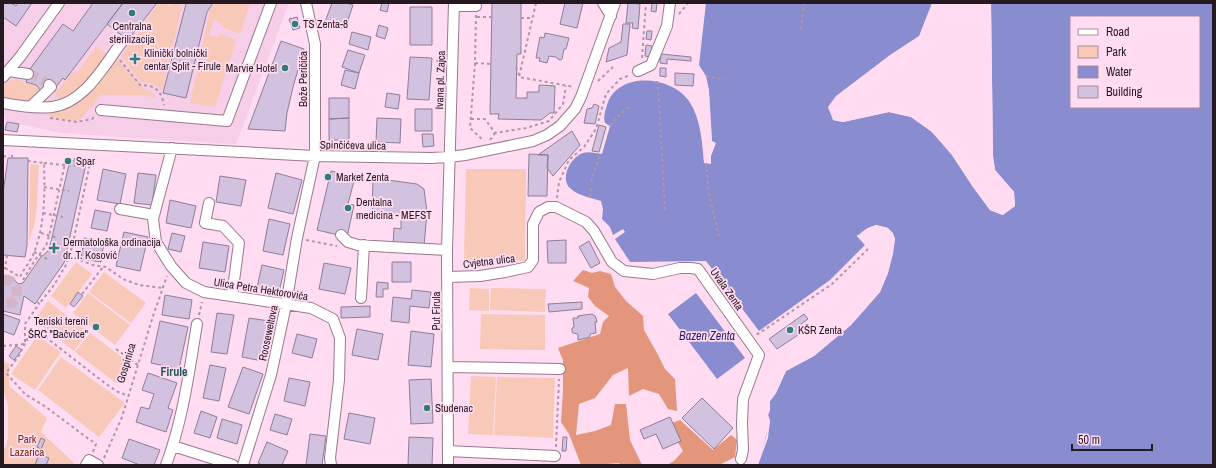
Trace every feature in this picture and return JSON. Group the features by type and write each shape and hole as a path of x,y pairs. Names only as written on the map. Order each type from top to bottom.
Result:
{"street":[{"path":"6,74 58,3"},
{"path":"101,110 227,121 271,3"},
{"name":"Bože Peričića","path":"306,3 316,44 315,156"},
{"path":"603,3 611,16"},
{"name":"Spinčićeva ulica","path":"3,141 315,156 431,158 465,155 533,141 547,135 560,126 575,109 581,97 615,3"},
{"path":"638,71 651,64 667,26 670,3"},
{"path":"454,5 476,6"},
{"name":"Ivana pl. Zajca","path":"449,157 454,5"},
{"path":"3,103 30,107 53,107 73,100 97,77 122,42"},
{"path":"6,74 28,74"},
{"path":"30,107 51,87 49,85"},
{"name":"Ulica Petra Hektorovića","path":"172,148 153,219 156,242 171,266 186,283 204,292 311,308 332,319 340,338 339,380 330,458 331,465"},
{"name":"Rooseweltova","path":"243,465 271,375 286,305 297,238 315,156"},
{"name":"Put Firula","path":"448,465 447,250 449,157"},
{"path":"209,203 205,223 223,226 239,243 232,296"},
{"name":"Cvjetna ulica","path":"448,277 480,276 528,267 533,260 533,224 539,212 548,207 556,207"},
{"name":"Uvala Zenta","path":"556,207 586,222 594,231 612,262 624,271 653,274 680,268 698,269 759,355 743,399 742,423 744,450 741,459"},
{"path":"120,209 154,215"},
{"path":"341,235 348,242 364,245 447,250"},
{"path":"361,298 364,245"},
{"path":"166,465 173,446 186,392 197,324"},
{"path":"448,367 560,370"},
{"path":"173,446 233,465"},
{"path":"448,451 555,456"}],"path":[{"path":"519,76 536,3"},
{"path":"556,207 559,182 569,160 584,147 596,128 606,94 620,79 638,71 644,43 646,3"},
{"path":"801,29 804,3"},
{"path":"476,6 475,63 470,128 485,141 489,141 495,133 526,128 549,121 563,104 566,86"},
{"path":"476,17 492,17"},
{"path":"521,18 533,18"},
{"path":"475,63 491,64"},
{"path":"516,67 519,76"},
{"path":"128,70 140,84 149,85 157,89 163,98 167,116"},
{"path":"519,76 566,86 579,87"},
{"path":"706,76 725,80"},
{"path":"657,81 665,211"},
{"path":"610,126 618,116 630,106"},
{"path":"50,118 77,122 85,121 92,119 101,110"},
{"path":"471,119 484,119 495,133"},
{"path":"591,182 600,154"},
{"path":"3,157 11,156"},
{"path":"3,346 25,344 25,324 54,285 66,265 72,247 92,158 66,159 46,246 35,260 23,281 20,277 4,268 7,255"},
{"path":"28,161 75,166"},
{"path":"20,277 34,252 41,233 44,163"},
{"path":"706,164 709,194 719,236"},
{"path":"44,188 69,191"},
{"path":"590,197 591,188"},
{"path":"43,213 63,217"},
{"path":"41,233 58,238"},
{"path":"297,238 330,245"},
{"path":"754,330 758,334 832,284 868,249"},
{"path":"34,252 47,259"},
{"path":"69,256 93,265 106,267 123,278 139,285 163,288"},
{"name":"Gospinica","path":"94,462 122,417 153,316 171,266"},
{"path":"82,294 103,267"},
{"path":"197,324 204,292"},
{"name":"Gospinica","path":"94,462 96,444 46,407 25,394 6,373 18,357 29,336 39,332 106,384 118,392 129,396"},
{"path":"116,348 138,365"},
{"path":"555,456 560,370"}],"shaded area":[{"name":"Klinički bolnički centar Split - Firule","path":"3,3 289,3 236,144 228,144 61,133 5,121 5,116 3,115"},
{"path":"583,270 592,273 600,271 611,274 615,287 626,301 643,316 644,330 665,369 675,379 677,411 668,409 659,394 643,389 629,396 628,368 613,375 595,398 579,404 576,435 595,431 611,425 615,404 626,404 630,440 642,465 620,465 619,463 581,465 569,434 561,422 563,360 558,348 600,334 603,322 609,316 595,306 588,297 589,288 573,281"},
{"path":"680,420 713,450 731,435 737,440 735,457 719,465 667,465 674,461 683,451 677,441 672,423"}],"green space":[{"path":"159,3 165,3 170,7 174,3 177,3 182,7 162,91 152,84 141,83 121,56"},
{"path":"215,3 250,3 240,34 226,29 215,19 210,30 210,36 218,37 220,34 236,40 215,107 190,103 210,10"},
{"path":"96,46 108,56 88,81 66,100 59,100 54,94 74,71 78,72"},
{"path":"116,57 140,86 153,93 157,98 141,95 101,95 80,120 74,121 51,117 49,114 76,103 87,94"},
{"path":"17,79 35,86 41,92 28,105 3,100 3,86 9,81"},
{"path":"30,164 39,165 35,222 29,242"},
{"path":"466,169 526,169 525,261 464,260"},
{"path":"76,262 92,274 66,308 51,296"},
{"path":"104,272 146,303 131,323 89,292"},
{"path":"470,288 489,289 489,311 469,310"},
{"path":"491,288 546,289 545,312 490,310"},
{"path":"88,293 130,325 115,345 73,313"},
{"path":"48,301 88,332 74,351 34,320"},
{"path":"481,314 545,315 545,350 480,349"},
{"path":"90,333 131,364 116,383 75,352"},
{"path":"37,336 61,352 35,390 11,374"},
{"path":"61,357 125,403 99,437 38,390"},
{"name":"Park Lazarica","path":"3,361 9,364 9,386 47,418 41,432 74,463 73,465 3,465 3,453 8,439 8,405 3,390"},
{"path":"471,376 496,377 493,435 468,434"},
{"path":"497,377 555,378 553,438 494,435"}],"water":[{"path":"706,3 932,3 919,36 890,55 836,96 828,107 833,120 843,122 889,112 911,117 932,132 952,155 990,210 1003,215 1015,206 1014,192 995,170 993,156 991,3 1213,3 1213,465 758,465 770,421 768,415 770,410 770,401 776,393 786,371 814,356 851,325 880,292 888,273 895,239 888,228 876,225 868,228 857,236 865,245 830,280 759,331 706,261 630,262 615,239 625,232 623,229 613,235 610,227 602,219 603,209 601,201 582,195 571,189 568,185 566,175 570,164 578,155 583,153 590,152 602,154 610,126 605,123 604,114 613,94 622,86 645,80 670,86 681,92 689,101 696,115 702,139 704,163 711,164 711,156 716,143 712,141 709,90 706,76 699,65"},
{"name":"Bazen Zenta","path":"696,293 745,358 717,379 668,314"}],"pier":[{"path":"989,3 991,3 993,156 995,170 1014,192 1015,206 1002,215 990,210 952,155 932,132 911,117 889,112 843,122 833,120 832,112 834,118 842,120 889,110 912,115 934,131 953,154 974,186 991,208 1002,213 1013,205 1012,193 993,171 991,156"},
{"path":"876,225 888,228 893,233 895,239 888,273 880,292 851,325 814,356 786,371 776,393 770,401 770,410 768,415 770,421 768,438 758,465 756,465 766,437 768,400 774,392 785,369 813,355 850,324 879,291 891,254 893,240 891,234 887,229 876,227 868,230 860,237 866,244 865,245 857,236 868,228"}],"building":[{"path":"3,3 11,3 16,6 18,3 32,3 16,26 3,17"},
{"path":"93,3 123,3 65,80 63,78 55,88 43,93 36,85 26,82 30,69 63,24 73,31"},
{"name":"Centralna sterilizacija","path":"123,3 157,3 128,40 107,24"},
{"path":"184,3 213,3 207,12 186,98 163,93 186,4"},
{"path":"332,3 346,3 353,5 345,29 325,22"},
{"path":"382,3 389,3 387,12 380,10"},
{"path":"492,3 521,3 521,54 517,54 516,98 527,98 527,92 539,92 539,85 555,86 554,113 550,113 541,120 498,119 499,114 490,114"},
{"path":"565,3 583,3 577,28 560,24"},
{"path":"628,3 640,4 638,29 632,28 633,23 626,23"},
{"path":"652,3 657,3 656,12 651,11"},
{"path":"410,7 432,7 432,45 410,45"},
{"name":"TS Zenta-8","path":"297,17 300,28 293,30 289,19"},
{"path":"623,24 630,24 627,55 606,62 609,48 621,42"},
{"path":"379,25 388,28 385,39 376,36"},
{"path":"647,31 652,31 651,40 646,39"},
{"path":"352,32 371,37 368,50 349,44"},
{"path":"545,33 569,38 566,49 564,49 562,59 560,60 556,57 549,56 547,63 539,61 540,58 536,58 540,37 544,38"},
{"name":"Marvie Hotel","path":"281,41 304,49 293,87 287,113 285,131 248,129"},
{"path":"646,45 652,46 650,57 645,56"},
{"path":"348,50 365,55 359,73 342,67"},
{"path":"661,54 691,57 691,61 667,59 667,64 660,63"},
{"path":"410,57 432,58 429,100 407,99"},
{"path":"660,68 666,68 666,77 660,76"},
{"path":"345,70 359,73 355,89 341,85"},
{"path":"675,73 694,74 693,86 675,85"},
{"path":"387,93 400,95 398,109 385,107"},
{"path":"329,98 349,98 349,118 329,119"},
{"path":"594,104 599,106 595,124 584,123 587,109 592,108"},
{"path":"415,109 432,109 432,131 415,131"},
{"path":"349,118 349,140 329,140 329,119"},
{"path":"377,118 401,119 400,143 376,142"},
{"path":"7,122 19,124 17,132 5,130"},
{"path":"599,125 606,127 599,152 592,151"},
{"path":"572,131 580,145 553,176 547,168 548,155 538,155"},
{"path":"422,134 433,134 434,146 423,147"},
{"path":"529,154 548,155 547,196 528,196"},
{"path":"8,158 28,158 27,245 25,257 3,255 3,193"},
{"path":"70,160 86,164 64,263 35,304 24,296 20,315 3,311 3,275 13,278 18,284 23,283 40,258 49,250"},
{"path":"103,169 126,174 120,204 97,200"},
{"path":"331,171 355,177 348,204 354,205 347,237 317,230"},
{"path":"138,173 156,175 152,205 134,203"},
{"path":"276,173 302,180 293,214 268,208"},
{"path":"220,176 246,180 241,206 216,202"},
{"path":"373,178 417,184 424,189 427,212 424,246 393,245 394,228 401,229 401,215 372,214"},
{"path":"170,200 196,206 191,228 166,223"},
{"path":"95,210 111,213 107,231 91,228"},
{"path":"269,219 290,224 283,255 263,251"},
{"path":"124,232 148,237 140,271 116,266"},
{"path":"172,233 185,236 181,252 168,249"},
{"path":"84,238 104,241 101,262 81,259"},
{"path":"566,240 566,263 548,263 547,241"},
{"path":"589,241 600,263 591,268 579,247"},
{"path":"203,242 229,246 225,272 199,268"},
{"path":"392,262 411,262 411,282 392,282"},
{"path":"324,263 351,268 345,294 319,289"},
{"path":"262,265 284,270 278,296 256,292"},
{"path":"377,282 388,283 388,289 383,289 383,297 376,297"},
{"path":"412,290 431,292 429,308 410,306 409,323 391,321 393,297 411,299"},
{"path":"78,292 83,296 74,307 70,304"},
{"path":"165,295 192,300 189,319 162,315"},
{"path":"582,302 582,309 549,312 548,304"},
{"path":"370,306 370,317 341,318 341,307"},
{"path":"217,313 234,315 227,354 211,352"},
{"path":"3,314 20,320 14,335 3,331"},
{"path":"592,314 595,316 597,322 595,322 596,333 590,334 590,337 578,340 578,334 572,332 572,328 574,327 573,318"},
{"name":"KŠR Zenta","path":"804,314 808,319 797,327 801,333 777,349 769,339"},
{"path":"249,318 269,321 262,361 242,357"},
{"path":"160,321 188,327 179,369 151,363"},
{"path":"357,329 383,334 378,360 352,355"},
{"path":"411,331 434,334 431,367 408,365"},
{"path":"297,334 317,339 312,358 292,353"},
{"path":"16,346 22,350 14,360 9,356"},
{"path":"210,365 226,368 219,401 203,398"},
{"path":"243,367 263,374 249,414 228,407"},
{"path":"148,373 177,383 168,408 173,410 166,432 136,422 141,407 149,409 154,394 142,390"},
{"path":"289,378 310,382 305,406 284,401"},
{"path":"431,379 433,423 411,424 409,380"},
{"path":"702,398 733,428 714,449 682,418"},
{"path":"201,411 217,417 210,438 194,433"},
{"path":"349,413 375,418 370,444 344,439"},
{"path":"275,414 292,419 287,435 270,430"},
{"path":"670,417 681,441 663,449 656,434 644,439 640,430"},
{"path":"222,419 242,425 237,444 217,438"},
{"path":"310,434 326,436 322,465 306,465"},
{"path":"409,437 433,438 432,465 408,465"},
{"path":"563,437 567,437 566,451 562,451"},
{"path":"41,438 45,440 41,449 37,447"},
{"path":"129,439 160,450 154,465 140,465 122,458"},
{"path":"267,442 288,451 282,465 263,465 258,463"},
{"path":"39,454 49,458 46,465 35,465"}],"tunnel":[{"path":"28,74 39,78 49,85"},
{"path":"3,280 13,282 17,295 17,299 12,303 3,304"}],"place":[{"name":"Centralna sterilizacija","path":"132,13"},
{"name":"TS Zenta-8","path":"295,24"},
{"name":"Klinički bolnički centar Split - Firule","path":"135,59"},
{"name":"Marvie Hotel","path":"285,68"},
{"name":"Spar","path":"68,161"},
{"name":"Market Zenta","path":"328,177"},
{"name":"Dentalna medicina - MEFST","path":"348,208"},
{"name":"Dermatološka ordinacija dr. T. Kosović","path":"54,248"},
{"name":"Teniski tereni ŠRC \"Bačvice\"","path":"96,327"},
{"name":"KŠR Zenta","path":"790,330"},
{"name":"Studenac","path":"427,408"}],"district":[{"name":"Firule","path":"174,372"}]}
